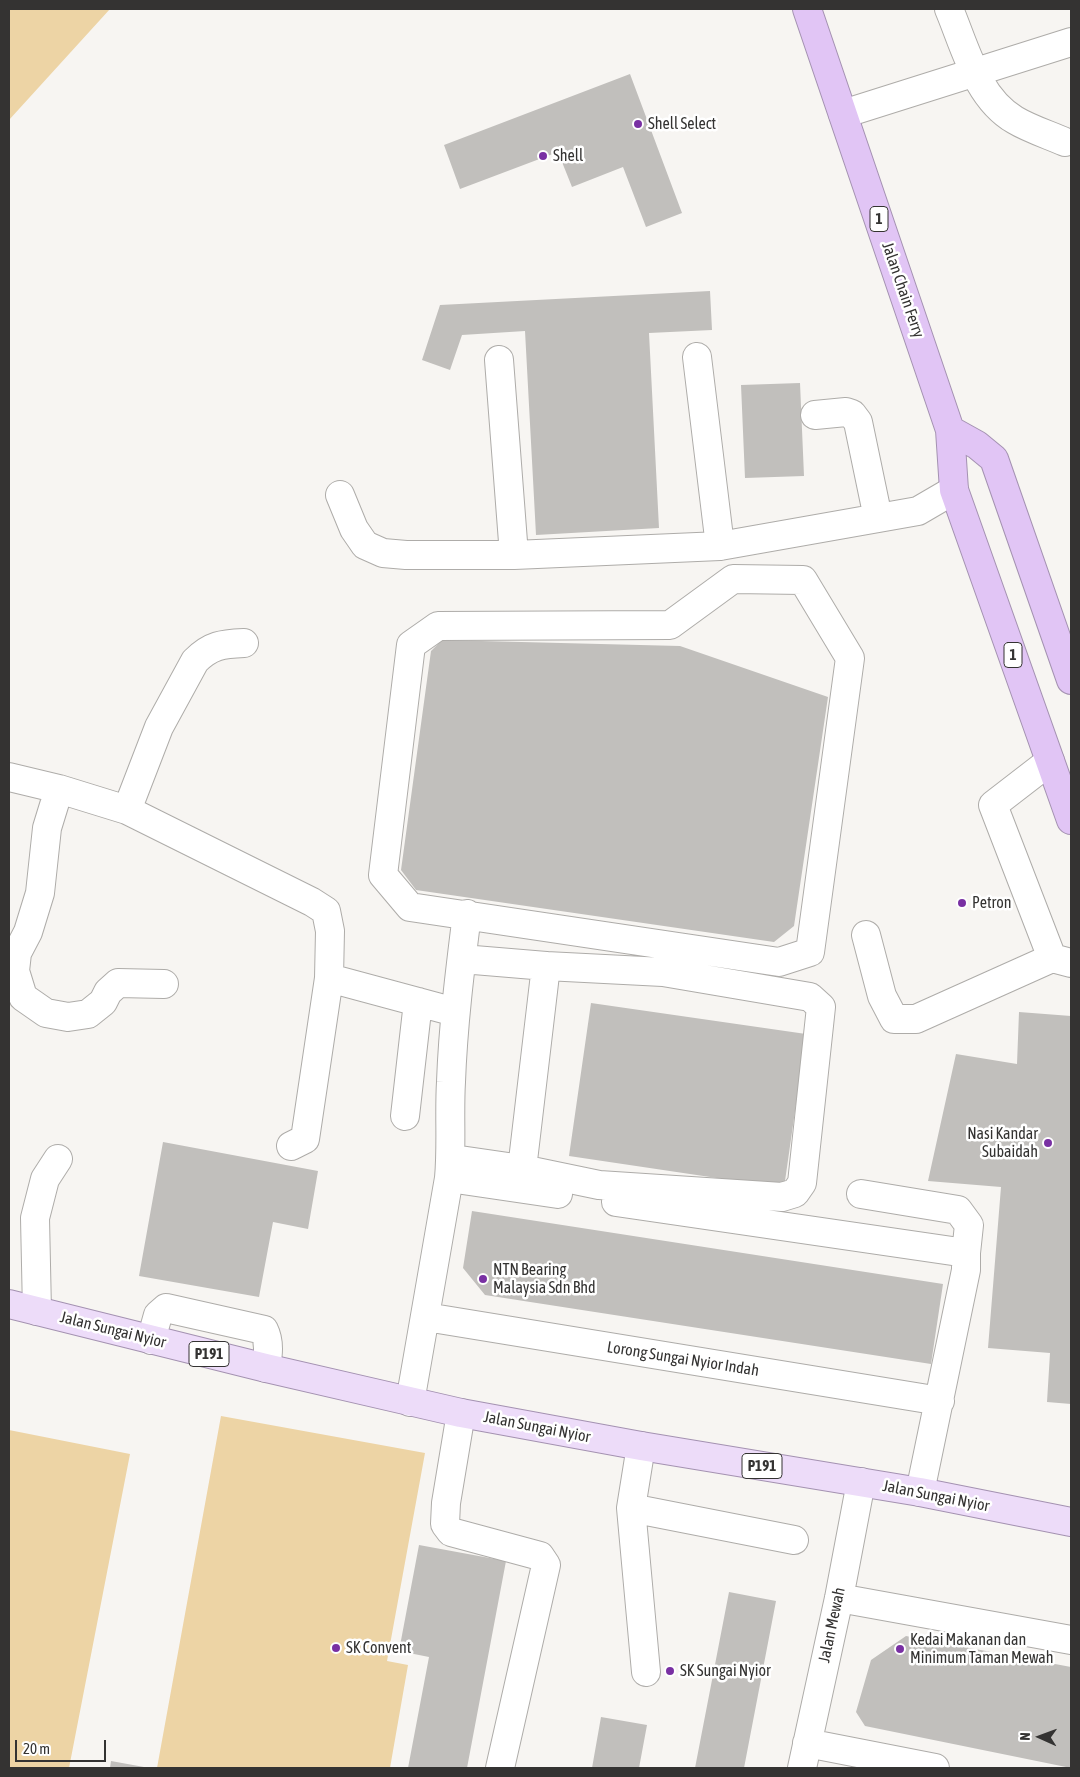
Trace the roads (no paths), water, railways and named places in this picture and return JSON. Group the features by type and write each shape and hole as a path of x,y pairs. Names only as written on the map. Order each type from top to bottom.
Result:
{"highway":[{"name":"Jalan Chain Ferry","path":"807,9 950,430 954,490 1071,820"},
{"path":"950,430 977,445 994,459 1071,680"}],"main road":[{"name":"Jalan Sungai Nyior","path":"9,1304 266,1368 461,1413 641,1446 920,1492 1071,1522"}],"street":[{"path":"949,9 974,72 993,103 1015,120 1065,142"},
{"path":"843,114 1071,42"},
{"path":"696,357 720,546"},
{"path":"499,360 514,554"},
{"path":"815,415 846,412 852,414 858,422 878,518"},
{"path":"340,495 354,529 365,545 383,554 406,555 514,554 720,546 918,511 954,490"},
{"path":"733,579 802,580 850,658 810,952 779,962 468,914 410,907 383,875 411,645 438,626 670,625 733,579"},
{"path":"127,810 159,727 195,661 203,652 213,646 244,643"},
{"path":"866,935 882,996 894,1019 916,1019 1061,961 993,805 1050,761"},
{"path":"9,777 59,789 127,810 312,902 326,911 330,931 329,978 305,1139 291,1146"},
{"path":"59,789 47,828 40,893 28,932 17,953 15,971 23,997 46,1013 68,1017 88,1014 103,1002 108,992 118,983 164,984"},
{"path":"410,1402 450,1168 450,1084 455,1012 468,914"},
{"path":"450,1168 522,1169 599,1185 782,1197 795,1192 802,1183 821,1007 810,997 663,972 546,966 462,959"},
{"path":"522,1169 546,966"},
{"path":"329,978 455,1012"},
{"path":"405,1116 418,1002"},
{"path":"37,1311 35,1218 44,1179 58,1159"},
{"path":"450,1168 966,1253"},
{"path":"861,1194 958,1210 969,1225 966,1270 920,1492"},
{"path":"151,1340 158,1314 166,1308 264,1330 268,1338 266,1368"},
{"name":"Lorong Sungai Nyior Indah","path":"426,1317 940,1401"},
{"path":"461,1413 446,1504 445,1524 451,1532 540,1556 546,1565 500,1768"},
{"path":"641,1446 631,1508 646,1672"},
{"name":"Jalan Mewah","path":"804,1756 839,1598 861,1482"},
{"path":"631,1508 794,1540"},
{"path":"839,1598 1071,1640"},
{"path":"804,1756 936,1768"}],"place":[{"name":"Shell Select","path":"638,124"},
{"name":"Shell","path":"543,156"},
{"name":"Petron","path":"962,903"},
{"name":"Nasi Kandar Subaidah","path":"1048,1143"},
{"name":"NTN Bearing Malaysia Sdn Bhd","path":"483,1279"},
{"name":"SK Convent","path":"336,1648"},
{"name":"Kedai Makanan dan Minimum Taman Mewah","path":"900,1649"},
{"name":"SK Sungai Nyior","path":"670,1671"}]}
